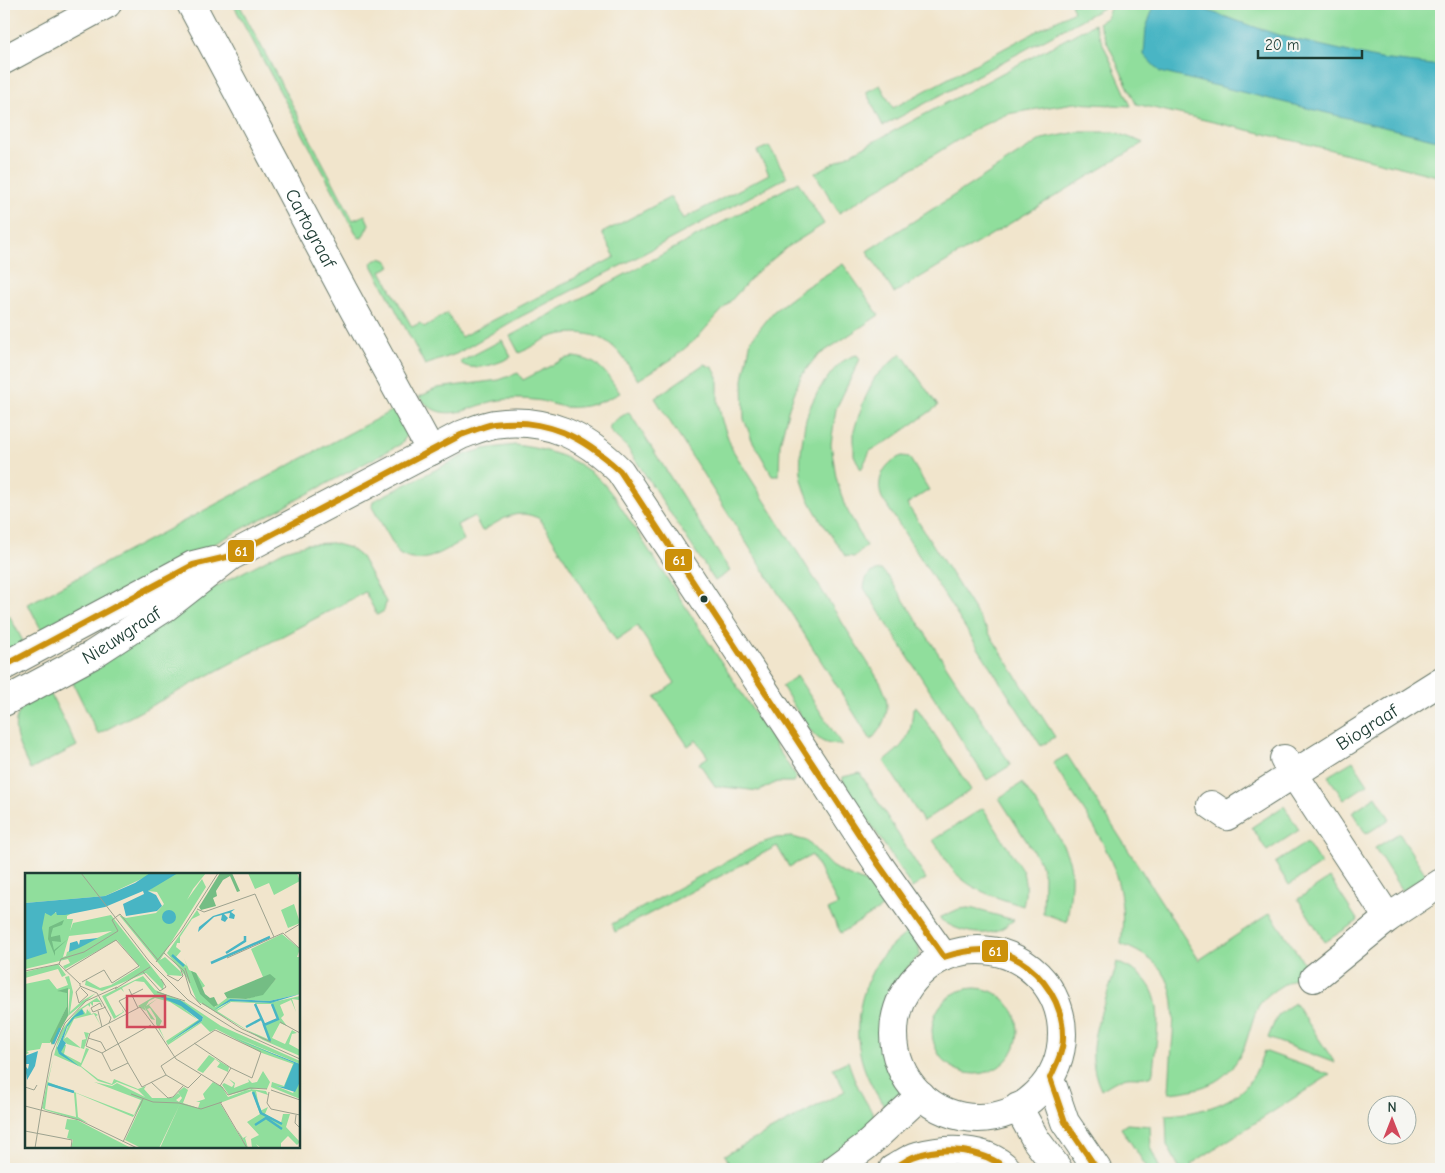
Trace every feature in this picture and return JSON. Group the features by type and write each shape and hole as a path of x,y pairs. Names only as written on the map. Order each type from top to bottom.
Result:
{"street":[{"path":"4,60 107,4"},
{"name":"Cartograaf","path":"191,4 343,290 431,450"},
{"name":"Nieuwgraaf","path":"4,702 92,655 166,607 231,556 431,450 461,435 492,425 517,422 545,426 572,434 602,453 620,471 873,857 944,957"},
{"name":"Nieuwgraaf","path":"4,666 194,565 231,556"},
{"name":"Biograaf","path":"1211,805 1227,816 1289,766 1441,682"},
{"path":"1289,766 1388,918"},
{"path":"1314,978 1388,918 1441,883"},
{"path":"962,951 1000,952 1021,962 1040,976 1053,995 1060,1015 1063,1037 1059,1058 1050,1078 1031,1100 999,1115 978,1118 957,1115 938,1107 921,1095 906,1077 897,1055 894,1032 898,1008 908,988 924,970 944,957 962,951"},
{"path":"1050,1078 1065,1122 1096,1169"},
{"path":"835,1169 866,1146 921,1095"},
{"path":"1018,1107 1036,1140 1058,1169"},
{"path":"893,1169 915,1156 958,1150 984,1155 1002,1164 1007,1169"}],"green space":[{"path":"233,4 239,4 353,220 365,215 369,224 362,238 358,237"},
{"path":"1071,4 1105,4 1103,8 883,126 866,92 880,85 893,108 1074,11"},
{"path":"1112,4 1441,4 1441,177 1136,104 1098,23 1106,18"},
{"path":"1094,24 1131,106 1074,103 1007,114 979,127 839,213 815,173"},
{"path":"1078,132 1115,132 1144,143 894,293 867,251 1042,139"},
{"path":"769,146 787,177 520,317 456,354 425,365 371,263 380,258 386,260 391,266 381,271 412,327 420,323 424,327 447,313 461,337 615,257 602,233 671,197 683,219 769,174 757,151"},
{"path":"798,182 824,224 786,248 755,274 696,339 672,359 638,380 626,361 614,348 604,340 591,335 568,333 554,336 519,353 510,336"},
{"path":"843,264 879,315 816,357 801,376 789,407 780,444 779,475 772,475 752,440 744,419 743,380 751,340 774,311 806,287"},
{"path":"502,340 511,357 500,362 478,367 471,367 460,362"},
{"path":"901,353 938,406 893,438 870,451 861,470 854,455 854,430 863,403 875,377"},
{"path":"857,355 860,359 836,409 831,444 836,477 844,504 866,546 854,557 845,556 814,509 805,489 800,463 805,423 815,397 837,366 846,359"},
{"path":"573,357 596,364 606,373 620,393 600,402 580,407 565,407 527,399 511,399 449,413 434,410 419,397 438,388 499,380 518,373 523,380 564,359"},
{"path":"704,364 713,368 718,377 718,402 722,421 732,449 884,690 887,705 886,712 881,726 871,740 655,398"},
{"path":"397,408 408,434 401,444 44,635 28,604"},
{"path":"629,412 730,571 715,581 627,447 611,432 611,425"},
{"path":"515,445 538,449 571,460 591,472 606,487 796,777 793,782 777,782 759,791 715,786 699,763 708,757 696,740 688,746 655,697 675,683 637,626 616,640 540,519 517,514 482,531 474,516 457,525 464,540 440,553 424,559 408,558 399,554 372,507 373,501 467,454 484,449"},
{"path":"902,456 909,457 929,490 907,504 1055,737 1041,746 882,498 880,485 883,473 890,463"},
{"path":"332,543 350,548 361,557 386,602 384,611 377,615 365,592 98,734 71,679 196,597 285,550 307,544"},
{"path":"881,570 888,576 1011,765 987,780 864,588 868,575"},
{"path":"9,615 25,645 4,650 4,618"},
{"path":"797,676 842,745 830,744 819,739 799,714 782,686"},
{"path":"49,691 77,746 30,770 19,745 15,728 16,720 19,712 27,703"},
{"path":"916,706 971,790 923,821 884,761 906,739 911,726 913,708"},
{"path":"1067,755 1199,960 1270,913 1309,970 1275,990 1264,999 1257,1009 1246,1042 1233,1066 1226,1074 1206,1086 1183,1092 1169,1093 1174,1018 1171,989 1159,968 1150,959 1121,944 1123,917 1120,892 1114,869 1094,827 1053,763"},
{"path":"1353,761 1368,784 1344,800 1328,776"},
{"path":"860,773 926,879 912,888 843,781 843,777"},
{"path":"1022,783 1055,830 1069,860 1071,883 1067,922 1043,913 1044,876 1040,862 999,798"},
{"path":"1376,796 1390,819 1366,834 1352,812"},
{"path":"1284,806 1299,830 1267,851 1252,827"},
{"path":"983,808 1023,872 1025,897 1023,906 976,889 950,867 933,840"},
{"path":"1399,833 1426,875 1402,891 1375,848"},
{"path":"792,837 807,841 831,866 881,891 890,903 841,933 828,910 838,905 812,855 789,867 777,846 615,932 612,924 759,844 776,838"},
{"path":"1307,842 1321,864 1289,885 1275,863"},
{"path":"1330,878 1358,921 1325,942 1298,899"},
{"path":"968,908 1014,920 999,930 989,933 974,933 951,926 939,918 959,909"},
{"path":"909,931 919,947 920,955 893,988 883,1014 882,1028 886,1057 906,1095 888,1111 865,1072 859,1044 859,1015 870,975 876,964"},
{"path":"1117,962 1133,970 1146,981 1156,1001 1158,1024 1153,1071 1152,1075 1127,1077 1101,1090 1095,1073 1094,1041 1097,1025"},
{"path":"975,988 992,991 1006,1000 1015,1014 1018,1031 1015,1048 1006,1062 992,1071 975,1074 958,1071 944,1062 935,1048 932,1031 935,1014 944,1000 958,991"},
{"path":"1295,1003 1335,1063 1268,1038 1277,1017"},
{"path":"1264,1051 1330,1075 1191,1164 1194,1169 1180,1169 1167,1145 1166,1115 1204,1109 1228,1100 1239,1093 1248,1084"},
{"path":"848,1061 860,1092 878,1120 837,1153 804,1169 732,1169 725,1155 845,1091 833,1068"},
{"path":"1127,1124 1150,1126 1151,1149 1160,1169 1148,1169 1121,1128"}],"water":[{"path":"1165,4 1194,6 1284,37 1380,59 1441,66 1441,141 1160,72 1144,55 1146,28 1154,6"}],"transit line":[{"name":"61","path":"4,666 193,565 231,556 461,435 494,424 513,423 547,427 563,432 592,448 620,471 879,865 944,957 969,951 994,951 1008,955 1021,962 1044,982 1058,1008 1063,1038 1057,1063 1050,1078 1065,1122 1097,1169"},
{"name":"61","path":"893,1169 913,1157 925,1153 950,1150 974,1153 997,1162 1007,1169"}]}
